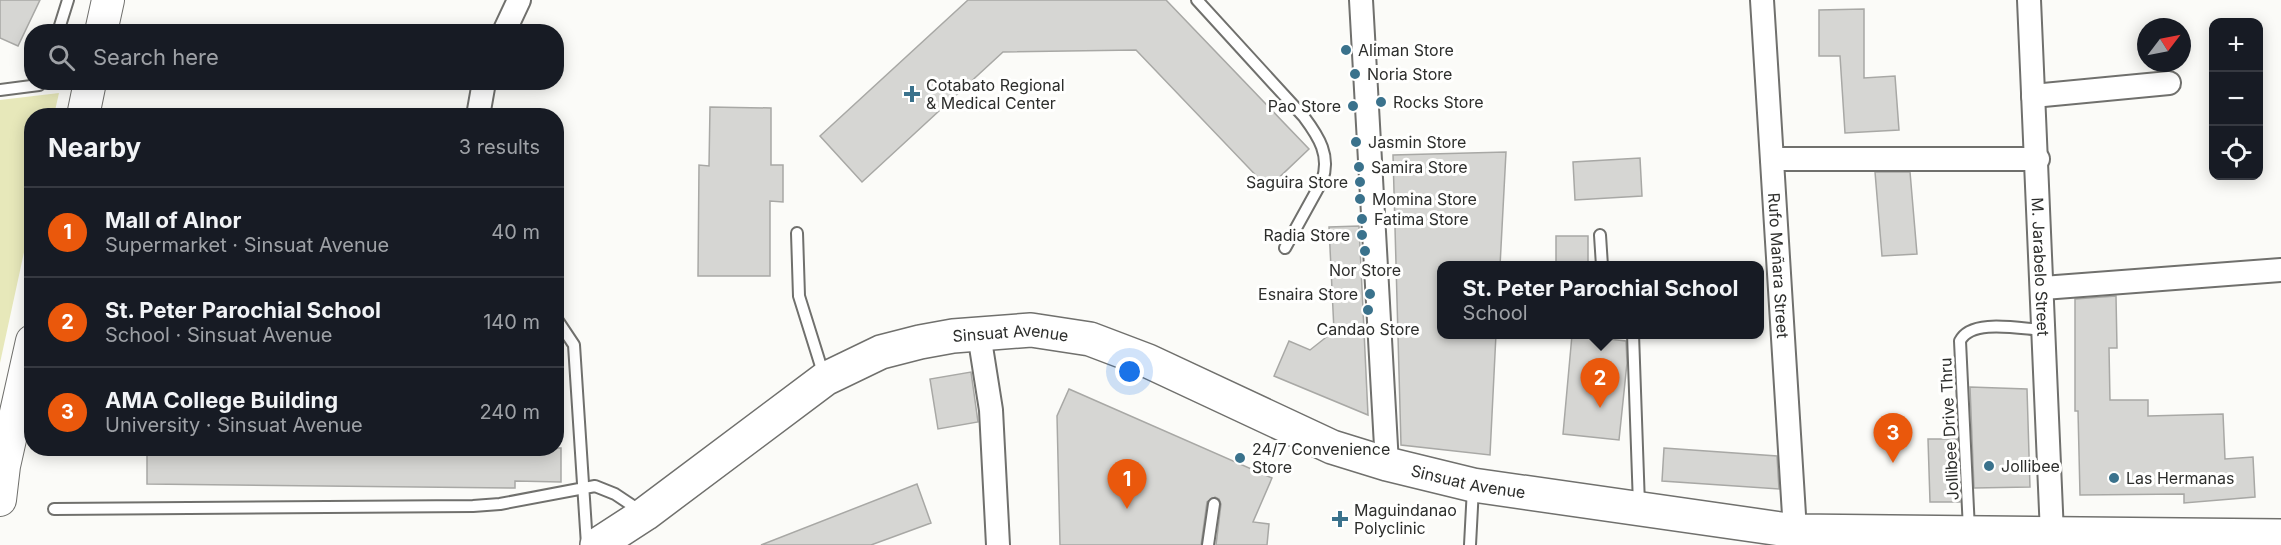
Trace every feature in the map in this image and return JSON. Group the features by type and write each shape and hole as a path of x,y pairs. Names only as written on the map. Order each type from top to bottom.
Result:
{"main road":[{"path":"103,24 108,0"},
{"path":"85,108 88,90"},
{"name":"Sinsuat Avenue","path":"597,545 645,514 825,379 882,352 931,340 1031,330 1090,339 1148,361 1332,447 1387,464 1473,485 1795,531 1987,538 2052,534 2281,536"},
{"path":"0,500 4,466 24,377"}],"street":[{"path":"508,24 519,0"},
{"path":"1360,0 1387,464"},
{"name":"Rufo Mañara Street","path":"1762,0 1795,531"},
{"name":"M. Jarabelo Street","path":"2029,0 2052,534"},
{"path":"2033,96 2169,83"},
{"path":"479,108 483,90"},
{"path":"1772,159 2037,159"},
{"path":"2043,288 2281,270"},
{"path":"980,334 991,410 998,545"}],"lane":[{"path":"60,24 68,0"},
{"path":"1197,0 1318,135 1324,152 1326,171 1285,248"},
{"path":"0,90 24,87"},
{"path":"797,233 799,296 825,379"},
{"path":"1600,235 1602,261"},
{"name":"Jollibee Drive Thru","path":"1987,538 1960,341 1976,327 2043,330"},
{"path":"564,330 574,345 587,545"},
{"path":"1633,339 1639,509"},
{"path":"1470,545 1473,485"},
{"path":"54,509 473,506 500,504 582,487 604,489 645,514"},
{"path":"1208,545 1214,504"}],"green space":[{"path":"59,93 56,108 24,108 24,252 0,363 0,100"}],"building":[{"path":"0,0 40,0 29,24 24,24 24,33 18,46 0,38"},
{"name":"Cotabato Regional & Medical Center","path":"968,0 1166,0 1309,149 1268,188 1136,50 1003,52 862,182 820,136"},
{"path":"1864,9 1864,78 1895,76 1899,130 1845,133 1840,56 1819,56 1819,10"},
{"path":"710,107 771,108 771,165 783,165 783,202 770,201 770,276 698,276 699,165 709,166"},
{"path":"1506,152 1500,261 1437,261 1437,339 1496,339 1490,455 1401,445 1393,155"},
{"path":"1640,158 1642,196 1575,200 1573,162"},
{"path":"1875,172 1910,172 1917,254 1882,256"},
{"path":"1359,226 1368,415 1274,376 1289,341 1310,350 1334,331 1329,227"},
{"path":"1556,236 1588,236 1588,261 1556,261"},
{"path":"2116,296 2117,348 2109,348 2110,400 2148,400 2148,416 2223,414 2225,459 2253,457 2255,497 2184,503 2184,494 2080,495 2078,411 2075,411 2075,299"},
{"path":"1572,339 1626,341 1627,363 1619,440 1563,434"},
{"path":"971,372 978,422 938,429 930,379"},
{"path":"1970,387 2027,389 2030,487 1974,488"},
{"path":"1069,389 1272,478 1253,522 1269,524 1267,545 1216,545 1221,504 1215,497 1207,502 1201,545 1060,545 1057,416"},
{"path":"1928,439 1957,439 1960,502 1930,502"},
{"path":"1664,448 1777,456 1779,489 1662,481"},
{"path":"147,456 561,456 561,482 515,481 515,488 147,484"},
{"path":"917,484 931,523 871,545 761,545"}],"place":[{"name":"Aliman Store","path":"1346,50"},
{"name":"Noria Store","path":"1355,74"},
{"name":"Cotabato Regional & Medical Center","path":"912,94"},
{"name":"Rocks Store","path":"1381,102"},
{"name":"Pao Store","path":"1353,106"},
{"name":"Jasmin Store","path":"1356,142"},
{"name":"Samira Store","path":"1359,167"},
{"name":"Saguira Store","path":"1360,182"},
{"name":"Momina Store","path":"1360,199"},
{"name":"Fatima Store","path":"1362,219"},
{"name":"Radia Store","path":"1362,235"},
{"name":"Nor Store","path":"1365,251"},
{"name":"Esnaira Store","path":"1370,294"},
{"name":"Candao Store","path":"1368,310"},
{"name":"St. Peter Parochial School","path":"1600,408"},
{"name":"24/7 Convenience Store","path":"1240,458"},
{"name":"AMA College Building","path":"1893,463"},
{"name":"Jollibee","path":"1989,466"},
{"name":"Las Hermanas","path":"2114,478"},
{"name":"Mall of Alnor","path":"1127,509"},
{"name":"Maguindanao Polyclinic","path":"1340,519"}]}
